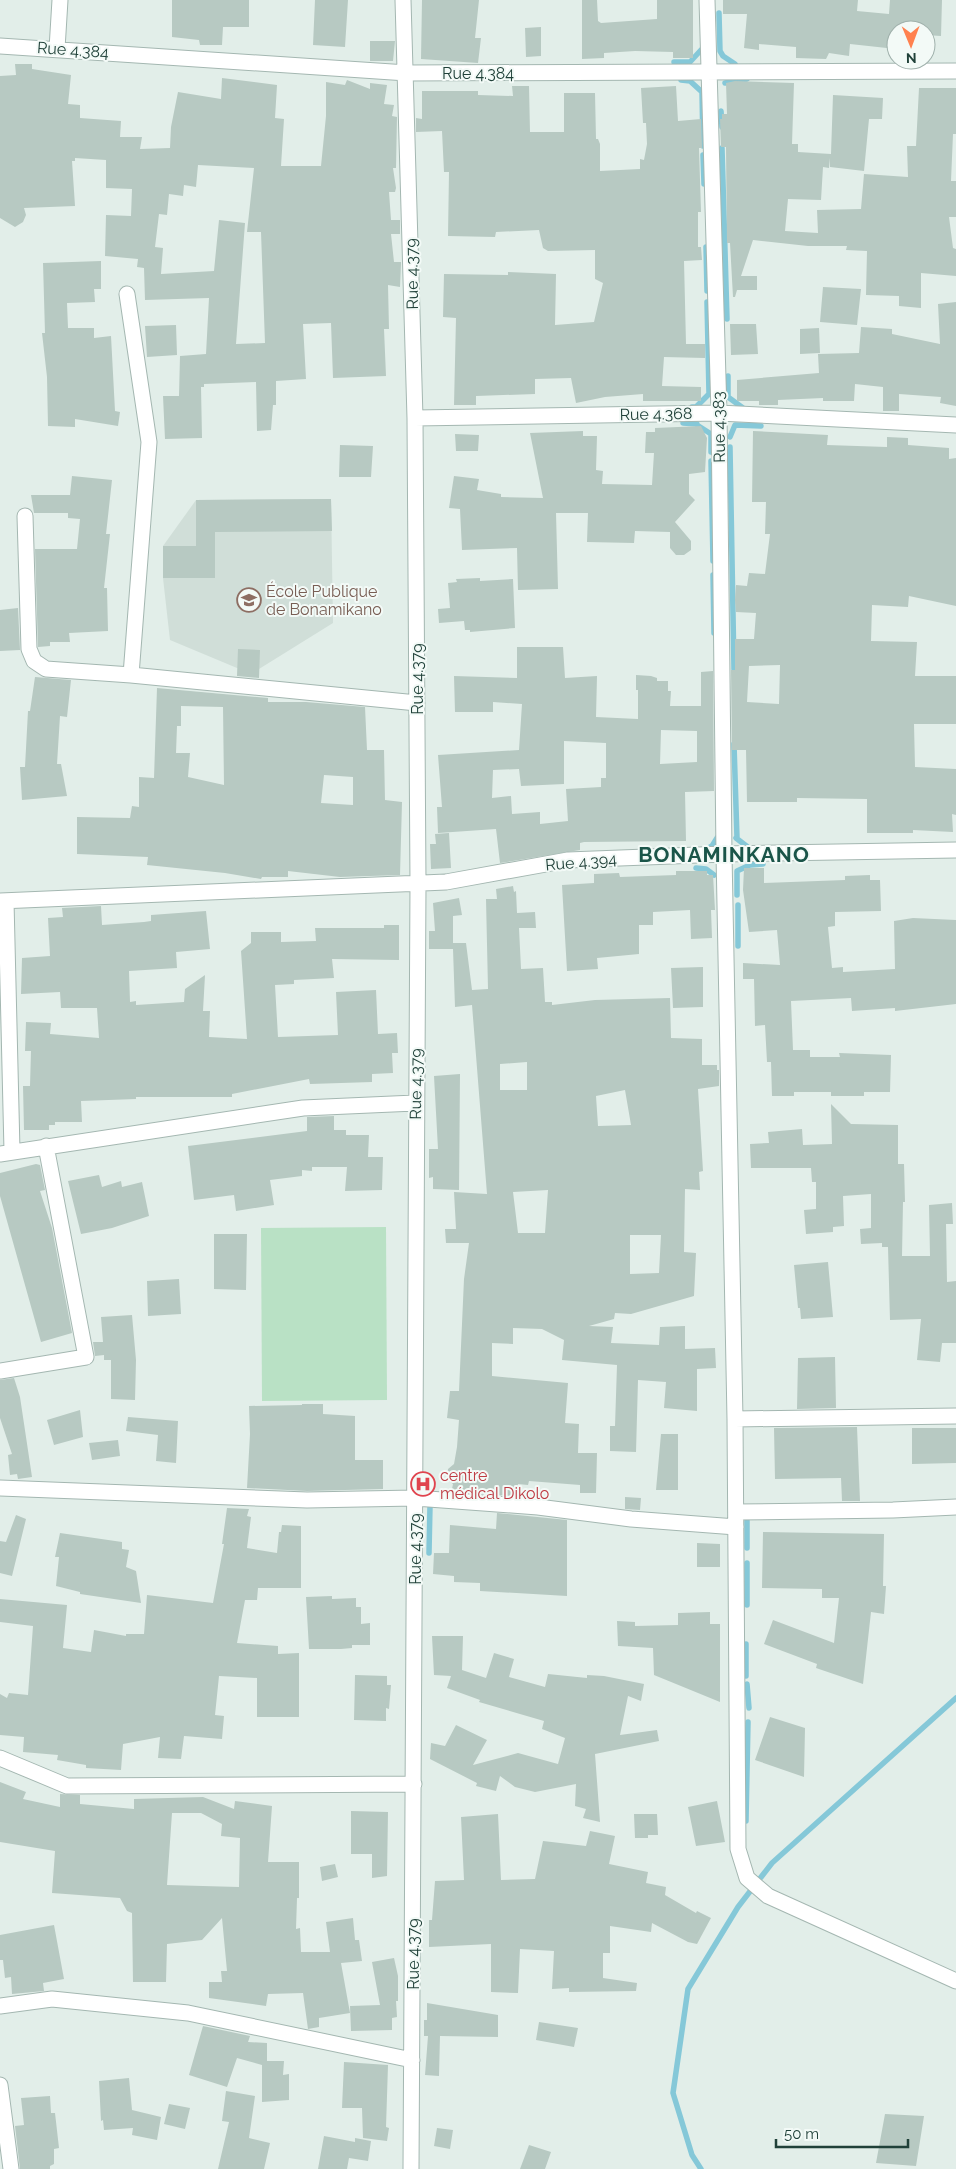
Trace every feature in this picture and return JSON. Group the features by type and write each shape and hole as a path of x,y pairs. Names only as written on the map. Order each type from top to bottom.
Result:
{"street":[{"path":"57,49 60,0"},
{"name":"Rue 4.379","path":"403,0 407,73 415,418 418,884 411,2169"},
{"name":"Rue 4.383","path":"707,0 719,413 724,854 736,1419 738,1848 747,1878 768,1896 956,1981"},
{"name":"Rue 4.384","path":"0,46 407,73 956,71"},
{"path":"127,294 149,442 131,675"},
{"name":"Rue 4.368","path":"415,418 719,413 956,425"},
{"path":"25,516 29,649 34,662 46,669 131,675 417,703"},
{"name":"Rue 4.394","path":"3,901 446,882 568,860 724,854 956,850"},
{"path":"3,901 6,1152 303,1108 416,1104"},
{"path":"0,1371 86,1357 46,1146"},
{"path":"736,1419 956,1416"},
{"path":"0,1488 307,1500 415,1498 538,1507 631,1519 736,1520 956,1507"},
{"path":"0,1758 67,1786 414,1784"},
{"path":"0,2006 52,2000 188,2013 412,2060"},
{"path":"0,2086 10,2169"}],"shaded area":[{"name":"École Publique de Bonamikano","path":"331,499 333,623 259,669 237,668 170,640 163,578 163,546 196,500"}],"green space":[{"path":"386,1227 387,1400 262,1401 261,1228"}],"building":[{"path":"172,0 249,0 249,27 223,27 222,45 200,45 199,40 172,37"},
{"path":"315,0 348,0 345,47 313,45"},
{"path":"422,0 479,0 475,38 481,38 478,63 421,59"},
{"path":"582,0 597,0 598,21 601,23 657,19 657,0 693,0 693,58 673,58 673,52 635,51 604,53 604,58 582,59"},
{"path":"723,0 858,0 857,11 889,14 890,0 942,0 941,36 936,36 936,20 886,20 886,48 850,44 849,56 829,53 826,59 796,58 796,47 759,44 759,50 744,48 747,14 723,14"},
{"path":"541,27 541,56 526,57 525,28"},
{"path":"370,41 395,41 393,61 370,61"},
{"path":"15,64 32,64 32,69 71,75 68,104 80,105 80,118 121,121 120,137 142,137 140,149 170,148 171,127 178,92 221,99 222,78 277,85 275,118 284,119 281,166 321,166 326,116 326,82 345,85 347,80 370,89 370,83 387,85 384,104 394,105 392,116 397,117 396,168 393,168 396,188 395,192 389,192 391,220 400,220 400,234 391,234 394,262 401,262 401,264 400,287 388,285 389,329 384,329 386,376 333,378 331,323 303,324 306,379 276,381 276,405 273,405 271,430 257,431 256,382 204,384 204,387 201,387 202,438 165,439 163,396 179,396 180,356 206,354 209,298 145,300 144,268 137,267 138,259 105,256 106,215 131,216 132,189 106,188 106,160 75,158 75,161 72,161 75,206 24,208 26,215 23,222 15,227 0,218 0,76 16,75","holes":["198,165 254,168 247,232 261,232 265,343 236,344 245,223 219,220 214,271 161,274 163,248 155,247 159,214 167,215 169,194 183,196 184,185 196,187"]},
{"path":"735,81 794,83 792,144 798,144 798,152 831,154 833,95 883,98 882,119 869,119 864,171 830,167 830,158 829,168 823,167 821,200 788,199 785,231 818,233 817,210 861,209 864,174 908,177 907,146 916,146 919,88 956,88 956,134 953,134 951,181 956,181 956,217 949,217 953,248 956,249 956,276 921,273 921,308 899,306 899,296 866,295 867,251 846,250 847,246 808,246 753,240 741,276 757,276 757,290 737,290 735,297 733,297 730,243 727,243 726,147 721,147 720,119 722,119 722,114 727,114 726,83"},
{"path":"512,86 529,86 530,132 564,132 564,93 595,93 596,139 598,139 600,144 600,171 640,169 640,159 644,160 647,144 646,123 643,123 641,88 676,86 678,121 701,119 702,148 699,148 701,212 698,212 698,247 701,247 702,260 684,261 686,344 705,344 705,358 664,357 662,386 701,387 701,401 643,401 643,394 605,397 576,403 571,378 535,379 535,394 476,396 476,405 454,405 456,318 443,317 444,274 508,275 508,272 556,274 555,325 594,322 603,283 595,279 595,250 548,251 543,248 539,230 496,232 495,237 448,236 449,172 444,172 442,131 416,132 416,118 422,119 422,91 478,91 478,95 513,96"},
{"path":"101,261 101,289 94,289 95,302 67,303 68,328 94,328 94,338 111,336 115,411 120,412 118,426 75,419 75,427 48,426 47,377 42,333 45,333 43,263"},
{"path":"823,287 861,289 857,325 820,322"},
{"path":"956,302 956,406 940,403 941,397 899,394 899,411 883,411 883,387 855,384 854,401 823,401 823,398 778,400 778,405 759,405 759,401 737,401 737,380 819,373 818,354 859,353 861,327 892,329 892,334 940,344 938,304"},
{"path":"730,324 756,324 758,354 731,355"},
{"path":"176,325 177,355 147,357 145,326"},
{"path":"819,328 820,353 800,354 800,329"},
{"path":"701,426 707,438 705,472 689,474 689,494 695,500 675,522 691,541 691,550 684,555 676,555 670,548 670,532 635,531 634,543 587,542 588,513 556,513 558,589 518,590 517,548 462,550 460,509 449,508 454,476 479,479 477,490 501,494 501,497 543,498 530,433 583,431 583,436 597,436 596,470 603,471 602,484 652,485 654,453 645,453 646,432 655,432 655,428"},
{"path":"753,431 828,435 827,445 887,447 887,437 908,438 908,445 949,448 949,459 956,458 956,606 909,596 908,607 872,605 871,641 917,642 915,676 956,676 956,724 914,724 915,767 956,769 956,815 952,814 953,832 913,830 913,833 867,833 867,799 797,798 797,802 747,802 746,750 732,750 731,670 735,670 735,639 754,639 756,613 736,612 736,585 747,586 749,573 765,574 770,534 765,534 766,502 752,502","holes":["780,665 779,704 747,702 749,666"]},
{"path":"455,434 479,435 478,451 456,451"},
{"path":"340,445 373,446 371,477 339,477"},
{"path":"72,476 112,480 106,534 110,534 104,588 107,588 108,631 69,633 70,642 50,642 50,646 38,647 35,549 77,549 80,519 68,518 68,513 34,513 31,495 70,495"},
{"path":"331,499 332,531 215,532 215,578 163,578 163,546 196,546 196,500"},
{"path":"480,578 480,581 513,579 515,628 470,632 470,630 465,630 464,621 439,623 438,609 450,608 448,583 457,582 456,579"},
{"path":"18,608 20,650 0,651 0,610"},
{"path":"517,647 563,647 565,678 597,676 596,717 638,719 636,675 651,676 657,678 657,681 668,681 668,691 671,691 670,706 701,706 701,672 713,671 714,791 685,792 686,841 584,842 580,843 580,850 500,863 496,829 438,833 437,807 442,807 438,755 519,750 522,704 493,702 493,712 455,712 454,676 517,678","holes":["661,730 697,731 697,762 660,764","564,741 606,743 606,778 601,778 601,787 566,789 568,821 540,824 540,812 512,814 511,796 492,798 493,770 519,769 521,786 564,784"]},
{"path":"238,649 260,650 259,678 237,676"},
{"path":"35,677 71,680 67,717 60,716 57,764 61,764 67,796 22,800 20,767 25,767 28,711 30,711"},
{"path":"157,688 268,698 268,702 306,702 365,707 367,750 384,750 385,800 402,802 400,875 340,877 288,871 288,877 262,877 261,879 225,873 147,865 148,857 77,854 77,817 130,818 132,806 139,807 139,777 154,778","holes":["181,706 223,707 224,785 188,777 190,753 176,753 177,726 181,726","324,775 353,777 353,805 321,803"]},
{"path":"449,833 451,868 431,869 430,844 436,844 435,834"},
{"path":"744,868 764,868 764,883 845,880 845,876 870,875 870,880 880,880 881,911 835,912 835,926 828,927 832,968 843,967 843,972 895,969 894,921 913,918 956,920 956,1004 895,1011 895,1008 852,1011 851,998 791,1001 793,1050 810,1050 810,1057 840,1057 839,1053 891,1055 890,1092 864,1092 864,1096 831,1096 831,1092 794,1092 794,1096 772,1096 771,1062 767,1062 765,1025 755,1026 754,979 743,979 743,963 780,965 777,930 749,932 743,890"},
{"path":"676,871 707,871 707,875 713,875 715,910 711,910 712,938 691,939 690,910 653,912 653,925 639,925 639,954 597,958 598,969 567,971 562,885 594,883 594,874 619,873 620,877 676,875"},
{"path":"513,886 514,892 516,891 517,913 535,912 536,928 519,928 521,969 543,968 545,1002 552,1002 552,1005 595,1000 670,998 671,1038 702,1039 702,1065 717,1065 717,1070 719,1070 719,1086 698,1089 703,1171 699,1172 700,1190 685,1189 684,1252 696,1253 694,1296 631,1314 615,1313 614,1319 589,1326 613,1327 611,1343 659,1345 660,1327 685,1326 685,1349 715,1348 716,1368 697,1369 697,1411 664,1408 666,1382 638,1380 636,1452 610,1451 610,1426 615,1426 617,1365 562,1360 564,1340 542,1329 513,1328 513,1344 492,1343 492,1376 568,1383 565,1423 579,1424 578,1453 597,1453 596,1493 580,1493 580,1485 529,1481 528,1485 518,1484 517,1496 498,1495 452,1489 453,1484 447,1479 448,1469 454,1464 457,1447 459,1420 447,1418 450,1391 459,1391 464,1279 469,1243 446,1243 445,1229 456,1229 454,1192 487,1194 472,1005 455,1007 453,949 429,949 429,931 435,931 433,903 459,898 462,915 453,916 453,943 466,943 472,990 488,989 486,899 497,899 496,889","holes":["527,1062 527,1090 500,1090 500,1064","625,1090 631,1125 598,1126 596,1096","548,1190 545,1233 518,1233 513,1192","630,1235 661,1235 659,1273 630,1274"]},
{"path":"101,906 102,925 151,921 151,915 206,911 210,949 176,952 177,968 129,971 130,1002 136,1001 136,1005 184,1002 185,989 205,975 203,1011 210,1011 209,1037 247,1039 241,951 251,943 251,932 281,932 281,942 316,941 315,928 384,928 384,925 399,925 399,960 332,959 334,978 294,980 294,984 275,985 278,1037 338,1035 336,992 376,990 378,1034 397,1033 398,1053 392,1053 393,1073 372,1074 372,1082 310,1084 309,1079 232,1094 232,1097 136,1097 136,1099 81,1101 82,1122 55,1122 55,1125 49,1125 49,1130 24,1130 23,1086 30,1086 31,1051 25,1051 26,1022 51,1023 50,1034 99,1038 97,1008 61,1008 60,992 21,994 22,958 50,956 48,918 63,917 62,908"},
{"path":"703,967 703,1007 673,1008 671,968"},
{"path":"460,1074 459,1190 433,1189 433,1177 429,1178 429,1149 438,1149 434,1076"},
{"path":"831,1104 851,1124 898,1125 898,1164 904,1164 905,1202 903,1202 902,1256 930,1256 929,1205 952,1203 953,1224 946,1224 947,1282 956,1281 956,1343 942,1343 940,1362 917,1360 921,1319 890,1320 888,1247 882,1247 882,1243 861,1244 860,1229 871,1228 871,1194 843,1196 844,1226 833,1227 833,1232 806,1234 804,1210 816,1209 816,1182 812,1182 811,1168 751,1168 750,1144 769,1143 768,1132 802,1129 803,1145 832,1144"},
{"path":"334,1116 334,1130 346,1130 346,1135 369,1135 368,1157 383,1157 382,1190 345,1191 347,1167 312,1167 312,1171 302,1170 302,1176 270,1180 274,1205 236,1211 234,1195 194,1200 188,1146 307,1131 307,1117"},
{"path":"36,1164 40,1165 45,1190 40,1191 52,1228 72,1333 41,1342 0,1196 0,1173"},
{"path":"99,1175 102,1187 121,1181 122,1187 142,1182 149,1216 112,1228 81,1234 68,1181"},
{"path":"214,1234 247,1234 246,1290 214,1289"},
{"path":"828,1262 833,1317 801,1319 800,1308 798,1308 794,1265"},
{"path":"179,1279 181,1314 148,1316 147,1281"},
{"path":"132,1315 136,1360 135,1400 111,1399 111,1360 104,1360 104,1355 95,1356 93,1342 103,1342 101,1317"},
{"path":"835,1357 836,1408 797,1409 798,1358"},
{"path":"14,1378 20,1397 32,1477 18,1479 17,1474 10,1475 8,1455 12,1454 0,1418 0,1380"},
{"path":"323,1404 323,1414 355,1416 355,1460 383,1460 383,1489 307,1491 247,1488 250,1434 249,1406"},
{"path":"80,1410 83,1437 54,1445 47,1420"},
{"path":"128,1417 178,1421 176,1463 156,1461 158,1435 126,1431"},
{"path":"857,1427 860,1501 842,1501 841,1478 775,1479 774,1428"},
{"path":"912,1428 956,1428 956,1463 912,1464"},
{"path":"661,1434 678,1434 678,1490 656,1490"},
{"path":"118,1440 120,1456 92,1460 89,1443"},
{"path":"625,1497 641,1498 640,1510 625,1509"},
{"path":"227,1508 249,1509 247,1516 251,1517 247,1548 277,1553 279,1532 281,1532 282,1525 301,1526 301,1588 258,1588 257,1600 245,1600 237,1643 278,1646 278,1654 299,1653 299,1717 257,1717 257,1678 219,1676 215,1715 224,1716 222,1739 184,1736 181,1759 158,1758 160,1737 123,1744 121,1770 86,1768 86,1765 57,1760 58,1755 23,1752 24,1737 0,1735 0,1694 7,1698 9,1693 28,1695 33,1626 0,1622 0,1599 67,1605 63,1648 91,1652 94,1630 126,1636 126,1634 144,1634 147,1595 213,1603 224,1544 222,1544"},
{"path":"497,1513 567,1520 567,1596 480,1591 480,1583 454,1582 454,1576 433,1574 434,1553 449,1553 450,1525 496,1529"},
{"path":"16,1515 26,1519 12,1576 0,1573 0,1541 6,1542"},
{"path":"763,1532 884,1534 883,1586 886,1586 884,1614 871,1612 863,1684 816,1668 817,1664 764,1644 773,1620 834,1643 839,1598 822,1598 822,1589 762,1588"},
{"path":"60,1533 122,1542 122,1549 129,1550 126,1567 136,1571 141,1603 80,1594 80,1592 56,1586 59,1557 55,1557"},
{"path":"697,1543 720,1544 720,1567 697,1567"},
{"path":"332,1596 332,1599 356,1598 356,1607 361,1607 361,1624 370,1623 370,1645 352,1645 352,1648 341,1649 309,1649 306,1597"},
{"path":"710,1612 710,1624 720,1624 720,1702 654,1675 653,1648 618,1646 617,1621 635,1622 635,1626 678,1625 678,1613"},
{"path":"432,1636 463,1636 462,1670 486,1678 494,1653 514,1659 509,1677 545,1687 548,1674 587,1678 587,1675 604,1676 644,1684 641,1701 628,1696 620,1735 657,1730 659,1741 595,1754 600,1822 583,1818 586,1809 575,1806 576,1784 535,1792 515,1787 500,1776 496,1791 476,1786 477,1783 430,1759 431,1743 445,1746 456,1725 487,1740 473,1765 518,1753 558,1764 565,1738 542,1729 544,1721 479,1702 480,1700 447,1688 451,1676 434,1675"},
{"path":"355,1675 387,1676 387,1685 391,1685 389,1709 386,1708 386,1721 354,1720"},
{"path":"770,1717 805,1728 804,1777 755,1760"},
{"path":"0,1782 26,1792 23,1799 60,1807 60,1794 80,1795 80,1804 134,1809 134,1799 203,1797 234,1809 235,1801 272,1806 268,1862 299,1862 299,1898 297,1898 296,1929 300,1928 301,1952 330,1952 326,1922 353,1918 355,1940 359,1940 362,1961 341,1963 350,2013 319,2018 319,2027 308,2029 303,1993 268,1994 266,2006 209,1998 209,1982 222,1982 221,1971 227,1971 222,1918 202,1940 167,1944 166,1982 133,1982 132,1913 127,1911 120,1898 52,1893 55,1851 0,1842","holes":["172,1813 201,1813 222,1824 221,1836 240,1838 239,1887 167,1885"]},
{"path":"717,1801 725,1842 696,1846 688,1807"},
{"path":"351,1811 388,1812 387,1876 372,1878 372,1854 351,1854"},
{"path":"498,1814 501,1880 535,1879 543,1841 586,1846 590,1831 615,1836 609,1864 648,1872 646,1883 666,1887 665,1895 696,1913 697,1911 711,1918 697,1944 688,1942 652,1923 651,1932 610,1926 610,1953 603,1953 603,1978 637,1983 636,1991 569,1992 569,1988 552,1989 554,1951 520,1949 518,1993 491,1992 491,1944 429,1947 429,1920 432,1920 435,1881 464,1880 461,1817"},
{"path":"634,1814 657,1814 658,1835 648,1835 648,1838 635,1838"},
{"path":"335,1864 338,1877 322,1881 320,1867"},
{"path":"54,1925 64,1979 43,1983 44,1991 12,1994 11,1977 5,1978 3,1960 0,1960 0,1935"},
{"path":"394,1958 398,1976 398,2001 396,2001 397,2017 392,2018 392,2030 351,2031 350,2006 380,2005 372,1962"},
{"path":"427,2003 498,2015 498,2037 440,2036 439,2076 425,2075 428,2036 424,2036 424,2020 427,2020"},
{"path":"539,2022 578,2028 574,2047 536,2040"},
{"path":"203,2026 250,2036 248,2042 267,2043 267,2061 284,2061 283,2075 289,2074 289,2100 262,2102 262,2065 237,2058 227,2087 189,2075"},
{"path":"344,2062 388,2065 386,2127 389,2128 387,2141 363,2138 362,2108 342,2108"},
{"path":"129,2078 132,2110 161,2117 157,2140 132,2135 133,2128 104,2130 103,2120 101,2121 99,2081"},
{"path":"226,2091 255,2096 249,2138 270,2143 264,2169 218,2169 229,2122 222,2121"},
{"path":"50,2096 51,2113 55,2113 59,2148 54,2149 54,2164 50,2166 50,2169 20,2169 15,2126 24,2125 21,2098"},
{"path":"169,2104 190,2108 185,2129 164,2124"},
{"path":"885,2114 924,2116 916,2166 876,2163"},
{"path":"437,2128 453,2130 450,2149 434,2146"},
{"path":"324,2136 355,2142 355,2138 371,2141 368,2161 349,2158 347,2169 318,2169"},
{"path":"529,2145 551,2152 545,2169 520,2169"}],"waterway":[{"path":"719,13 720,51 723,56 735,64"},
{"path":"674,62 690,62 701,50"},
{"path":"725,83 747,79"},
{"path":"681,80 690,81 702,92 703,146"},
{"path":"721,111 722,127"},
{"path":"722,148 727,319"},
{"path":"703,155 704,184"},
{"path":"706,247 707,291"},
{"path":"707,302 709,394"},
{"path":"728,376 728,397 746,409"},
{"path":"692,407 696,407 709,394"},
{"path":"683,423 697,424"},
{"path":"697,425 711,434 711,452"},
{"path":"730,437 735,425 761,426"},
{"path":"730,447 734,669"},
{"path":"711,461 713,561"},
{"path":"713,575 714,633"},
{"path":"734,744 737,838"},
{"path":"705,850 712,846 717,838"},
{"path":"736,838 749,848"},
{"path":"737,895 737,871 750,865 763,864"},
{"path":"696,868 706,869 714,875"},
{"path":"738,905 738,946"},
{"path":"429,1553 430,1506"},
{"path":"747,1521 747,1548"},
{"path":"747,1563 747,1605"},
{"path":"746,1644 746,1676"},
{"path":"747,1684 749,1708"},
{"path":"701,2169 692,2155 673,2093 688,1989 738,1907 772,1863 956,1698"},
{"path":"746,1821 748,1722"}],"place":[{"name":"École Publique de Bonamikano","path":"249,600"},
{"name":"centre médical Dikolo","path":"423,1484"}],"district":[{"name":"BONAMINKANO","path":"724,854"}]}
